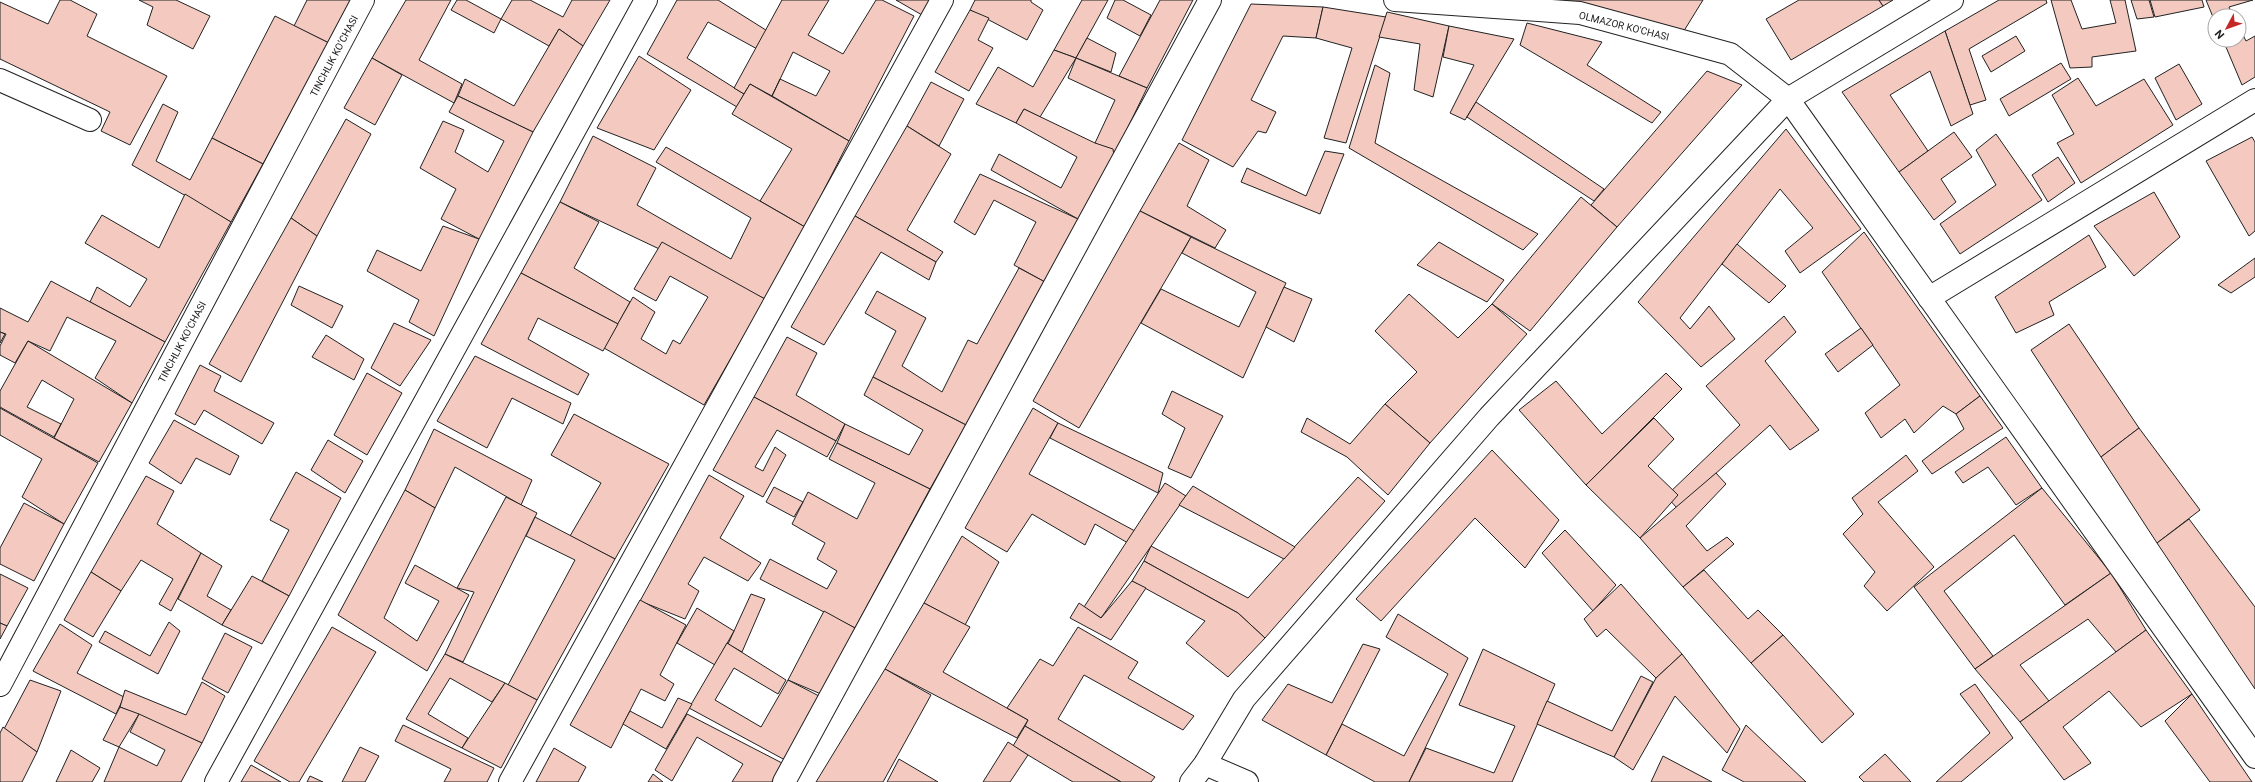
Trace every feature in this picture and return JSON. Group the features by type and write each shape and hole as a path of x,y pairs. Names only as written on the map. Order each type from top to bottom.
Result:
{"street":[{"name":"TINCHLIK KO’CHASI","path":"0,685 364,0"},
{"path":"216,782 646,0"},
{"path":"510,782 942,0"},
{"path":"784,782 1210,0"},
{"name":"OLMAZOR KO'CHASI","path":"1394,0 1580,13 1730,54 1788,99 2255,757"},
{"path":"1191,782 1204,764 1244,699 1489,417 1788,99 1952,0"},
{"path":"0,80 90,120"},
{"path":"1929,298 2255,100"},
{"path":"1204,764 1246,782"}],"building":[{"path":"60,0 70,0 97,14 87,36 167,76 130,145 101,131 110,112 0,59 0,2 48,24"},
{"path":"139,0 176,0 210,16 193,49 147,25 153,7"},
{"path":"307,0 352,0 329,43 294,26"},
{"path":"406,0 451,0 419,60 462,84 454,103 372,58"},
{"path":"457,0 466,0 501,19 494,33 451,10"},
{"path":"512,0 530,0 563,17 572,0 610,0 583,46 559,29 549,46 501,19"},
{"path":"677,0 718,0 769,32 759,50 708,22 687,58 744,94 737,107 647,54"},
{"path":"782,0 829,0 808,35 843,54 876,0 882,0 914,16 849,141 750,84 744,94 734,88","holes":["793,52 830,71 816,96 780,79"]},
{"path":"896,0 930,0 922,15"},
{"path":"975,0 1031,0 1031,2 1043,10 1027,40 970,10"},
{"path":"1082,0 1108,0 1076,58 1054,50"},
{"path":"1115,0 1123,0 1151,15 1140,36 1107,18"},
{"path":"1160,0 1193,0 1147,88 1119,76"},
{"path":"1553,0 1703,0 1682,34"},
{"path":"1799,0 1879,0 1883,6 1791,60 1766,19"},
{"path":"1879,0 1893,0 1883,6"},
{"path":"1999,0 2046,0 2047,3 1969,49 1986,100 1970,105 1945,31"},
{"path":"2051,0 2071,0 2082,29 2116,23 2110,0 2125,0 2136,51 2092,57 2092,67 2070,68"},
{"path":"2131,0 2149,0 2154,17 2137,19"},
{"path":"2150,0 2202,0 2204,7 2155,17"},
{"path":"2206,0 2253,0 2229,8 2209,8"},
{"path":"1251,4 1323,7 1316,38 1283,36 1251,100 1276,112 1266,133 1258,131 1233,167 1182,140"},
{"path":"1323,7 1386,17 1346,143 1324,138 1352,48 1316,38"},
{"path":"970,10 989,18 978,40 993,48 969,91 935,72"},
{"path":"1387,12 1449,26 1433,97 1414,90 1420,44 1379,37"},
{"path":"275,16 329,43 263,164 212,138"},
{"path":"1527,23 1602,42 1587,65 1661,112 1652,123 1520,45"},
{"path":"1449,26 1514,39 1465,120 1450,113 1474,65 1443,57"},
{"path":"559,29 583,46 533,132 458,96 465,79 514,106"},
{"path":"1945,31 1973,114 1951,126 1930,71 1890,95 1928,151 1899,172 1842,92"},
{"path":"2016,36 2025,51 1991,72 1982,56"},
{"path":"2255,36 2255,77 2242,85 2226,48 2247,48 2247,40"},
{"path":"1087,38 1116,53 1111,72 1076,58"},
{"path":"1054,50 1076,58 1040,117 1024,109 1016,123 976,104 998,67 1033,87"},
{"path":"639,56 691,90 654,150 597,128"},
{"path":"372,58 402,75 375,125 344,108"},
{"path":"1076,58 1147,88 1114,156 1095,143 1115,100 1068,78"},
{"path":"2061,63 2071,79 2009,116 2000,99"},
{"path":"2179,64 2202,104 2176,120 2155,78"},
{"path":"1375,65 1390,73 1375,143 1538,234 1523,250 1349,148"},
{"path":"1707,71 1742,85 1617,227 1591,205"},
{"path":"2078,78 2096,106 2144,79 2173,125 2081,183 2057,143 2074,134 2052,95"},
{"path":"931,82 964,99 939,146 907,126"},
{"path":"750,84 849,141 805,227 760,201 792,149 732,114"},
{"path":"458,96 533,132 479,239 441,219 456,189 420,168 443,121 464,130 455,152 488,172 504,141 449,112"},
{"path":"1476,102 1604,189 1594,201 1467,117"},
{"path":"163,104 178,112 156,161 190,180 212,138 263,164 231,222 132,165"},
{"path":"1024,109 1095,143 1113,149 1114,156 1078,219 991,170 999,154 1061,188 1077,157 1016,123"},
{"path":"346,119 371,134 317,236 291,218"},
{"path":"907,126 951,154 907,230 943,252 936,262 855,216"},
{"path":"1786,129 1861,229 1800,273 1785,251 1813,228 1780,189 1680,318 1690,329 1709,306 1735,339 1701,367 1638,302"},
{"path":"1954,132 1972,157 1941,179 1956,202 1934,220 1899,172"},
{"path":"1996,134 2042,200 1960,254 1940,224 1996,185 1976,150"},
{"path":"593,136 656,168 637,205 731,259 751,218 656,162 666,147 805,227 765,299 560,202"},
{"path":"2252,137 2255,142 2255,231 2249,236 2206,161"},
{"path":"1179,143 1209,160 1187,206 1226,230 1215,248 1140,211"},
{"path":"1325,151 1344,154 1320,214 1241,182 1247,168 1306,196"},
{"path":"2058,157 2075,183 2048,202 2032,175"},
{"path":"980,174 1078,219 1045,282 1014,265 1036,222 994,200 975,235 954,222"},
{"path":"2154,192 2180,237 2134,276 2094,226"},
{"path":"185,194 231,222 165,342 90,302 97,287 130,307 147,279 85,243 102,215 159,248"},
{"path":"1581,197 1617,227 1530,331 1492,304"},
{"path":"560,202 599,222 574,268 630,302 618,324 521,273"},
{"path":"1140,211 1191,237 1079,428 1033,401"},
{"path":"855,216 936,262 929,280 881,252 824,345 791,327"},
{"path":"291,218 317,236 241,382 209,364"},
{"path":"443,226 479,239 434,336 409,322 419,300 367,271 377,250 421,271"},
{"path":"1864,232 1980,396 1956,414 1943,406 1914,433 1905,419 1881,438 1865,413 1900,385 1822,272"},
{"path":"2089,235 2106,267 2049,302 2054,315 2016,333 1995,297"},
{"path":"1191,237 1286,283 1243,378 1141,323 1161,289 1239,327 1256,292 1182,253"},
{"path":"662,242 765,299 704,405 604,348 633,297 655,312 641,339 666,354 673,340 680,344 708,297 670,276 656,301 634,289"},
{"path":"1439,242 1504,280 1487,302 1417,265"},
{"path":"1737,244 1786,286 1769,303 1722,264"},
{"path":"2255,258 2255,277 2231,293 2218,285"},
{"path":"1019,268 1045,282 966,425 873,377 896,331 865,313 877,291 926,318 902,366 942,392 968,340 977,344"},
{"path":"521,273 618,324 603,351 538,318 528,339 589,374 578,395 481,344"},
{"path":"51,281 165,342 132,403 95,378 116,341 67,317 50,351 28,341 15,363 0,355 0,346 6,334 0,332 0,308 28,322"},
{"path":"299,286 343,306 332,328 291,305"},
{"path":"1284,287 1312,299 1294,342 1266,327"},
{"path":"1409,294 1458,338 1492,304 1527,334 1430,443 1385,404 1417,372 1375,331"},
{"path":"1784,316 1796,332 1765,361 1819,430 1790,450 1770,425 1677,508 1666,496 1740,425 1706,386"},
{"path":"394,323 431,340 400,386 371,368"},
{"path":"2069,324 2139,428 2101,457 2031,350"},
{"path":"1861,328 1873,345 1838,372 1825,354"},
{"path":"0,332 5,334 0,343"},
{"path":"326,335 364,359 354,380 312,357"},
{"path":"787,337 817,353 796,395 845,424 836,441 754,397"},
{"path":"28,341 132,403 99,462 54,438 74,399 42,380 27,407 61,424 54,437 0,407 0,391"},
{"path":"475,356 571,403 563,424 512,398 487,448 437,421"},
{"path":"200,365 221,376 214,391 274,423 262,444 204,410 195,425 175,414"},
{"path":"367,373 402,393 367,455 334,435"},
{"path":"1666,373 1682,389 1586,485 1519,410 1556,381 1602,434"},
{"path":"873,377 966,425 930,489 837,443 845,424 909,455 923,430 864,395"},
{"path":"1172,391 1223,416 1191,478 1168,468 1185,428 1162,414"},
{"path":"1980,396 2003,428 1932,474 1922,461 1964,429 1956,414"},
{"path":"754,397 836,441 827,457 777,430 755,467 763,471 775,447 786,455 763,497 713,470"},
{"path":"1385,404 1430,443 1388,495 1347,457 1301,432 1307,418 1350,444"},
{"path":"0,408 98,463 64,524 22,497 42,459 0,435"},
{"path":"1033,408 1058,423 1029,474 1135,531 1128,543 1095,524 1085,545 1032,514 1007,552 965,528"},
{"path":"574,414 669,464 615,559 570,536 601,483 551,455"},
{"path":"1654,418 1674,439 1648,466 1678,495 1640,538 1586,485"},
{"path":"174,420 239,456 230,475 196,458 181,484 149,463"},
{"path":"1058,423 1163,473 1158,493 1050,438"},
{"path":"2139,428 2200,510 2157,543 2101,457"},
{"path":"434,429 532,480 521,505 455,467 435,508 405,490"},
{"path":"2006,437 2042,488 2016,505 1988,467 1963,483 1955,472"},
{"path":"328,440 363,461 345,493 311,470"},
{"path":"837,443 930,489 855,628 760,579 770,559 827,589 837,571 817,559 825,543 792,524 808,492 857,519 875,483 829,459"},
{"path":"1492,450 1559,520 1525,568 1475,518 1381,621 1356,599"},
{"path":"1906,455 1918,471 1878,502 1934,567 1887,611 1864,586 1875,572 1843,534 1863,514 1852,498"},
{"path":"296,472 341,498 289,596 262,581 289,530 270,520"},
{"path":"1716,473 1726,484 1686,526 1707,551 1727,537 1734,544 1683,587 1640,538"},
{"path":"709,475 744,496 720,538 761,563 748,581 704,557 688,584 699,591 685,619 640,601"},
{"path":"146,476 174,491 157,524 201,553 171,611 159,604 173,579 141,560 121,591 91,572"},
{"path":"1358,477 1385,501 1265,638 1238,613 1144,561 1151,546 1248,598"},
{"path":"1165,483 1186,496 1101,618 1084,607"},
{"path":"1193,486 1295,547 1284,559 1179,505"},
{"path":"774,487 803,502 794,517 766,502"},
{"path":"2042,488 2111,573 2065,605 2014,535 1944,591 1993,656 1975,669 1914,587"},
{"path":"405,490 435,508 384,618 417,641 439,601 405,583 415,565 469,595 427,671 338,615"},
{"path":"506,497 537,513 463,662 445,654 474,592 457,588"},
{"path":"24,503 64,524 34,581 0,564 0,548"},
{"path":"535,517 615,559 537,700 508,685 575,560 526,536"},
{"path":"2189,519 2255,607 2255,689 2157,543"},
{"path":"1565,530 1616,585 1593,611 1542,553"},
{"path":"962,536 999,562 965,625 924,603"},
{"path":"201,553 222,566 207,596 231,610 222,625 178,599"},
{"path":"1144,561 1238,613 1265,638 1228,677 1186,643 1205,621 1132,581"},
{"path":"1704,570 1748,619 1758,610 1783,635 1751,663 1683,587"},
{"path":"91,572 121,591 93,637 64,620"},
{"path":"2111,573 2146,630 2116,652 2088,619 2020,665 2049,701 2020,722 1975,669"},
{"path":"0,574 28,588 7,626 0,623"},
{"path":"252,576 289,596 262,644 222,625"},
{"path":"1132,581 1146,588 1111,640 1070,618 1079,603 1101,618"},
{"path":"1621,584 1682,654 1656,678 1606,629 1597,637 1584,619"},
{"path":"751,594 765,599 742,652 728,644"},
{"path":"640,600 686,625 660,675 674,684 665,701 641,689 611,748 570,725"},
{"path":"924,603 970,627 943,672 1028,720 1017,738 885,669"},
{"path":"697,608 734,631 715,665 677,643"},
{"path":"824,611 855,628 821,694 788,680"},
{"path":"1398,614 1468,658 1409,782 1375,782 1326,755 1342,724 1404,756 1448,674 1386,637"},
{"path":"169,622 180,631 158,674 99,642 105,631 150,656"},
{"path":"0,623 7,626 0,639"},
{"path":"60,624 92,645 77,673 124,697 116,714 33,671"},
{"path":"332,627 376,652 299,782 290,782 254,761"},
{"path":"1078,627 1138,662 1128,678 1194,716 1183,730 1084,675 1058,719 1155,777 1151,782 1121,782 1025,726 1028,720 1007,708 1040,659 1053,666"},
{"path":"2146,630 2192,694 2141,727 2109,691 2063,727 2091,763 2064,780 2020,722"},
{"path":"225,633 252,647 228,693 202,679"},
{"path":"1783,635 1854,714 1822,743 1751,663"},
{"path":"727,643 786,680 778,694 734,668 715,700 761,727 788,680 819,696 785,760 689,708"},
{"path":"1363,644 1380,649 1326,755 1262,720 1288,684 1332,703"},
{"path":"1483,649 1555,684 1512,782 1409,782 1426,748 1494,773 1515,726 1459,705"},
{"path":"445,654 505,683 492,702 450,678 428,714 468,738 462,748 406,719"},
{"path":"1682,654 1740,729 1727,753 1675,696 1633,770 1614,757 1656,678"},
{"path":"885,669 931,695 883,782 816,782"},
{"path":"1641,676 1653,682 1614,757 1537,724 1547,701 1612,731"},
{"path":"30,680 61,691 37,752 4,729"},
{"path":"202,682 225,696 202,743 120,707 125,690 186,715"},
{"path":"505,683 537,700 501,768 462,748"},
{"path":"1975,684 2013,738 1961,782 1936,782 1990,733 1960,694"},
{"path":"2192,694 2252,782 2210,782 2165,721"},
{"path":"678,698 692,704 666,749 623,724 630,711 662,728"},
{"path":"120,707 139,714 119,747 103,740"},
{"path":"139,714 202,743 181,782 104,782 119,747 157,766 165,750 130,732"},
{"path":"687,714 782,763 772,782 732,782 743,764 697,737 672,781 655,770"},
{"path":"403,725 494,768 487,782 444,782 451,769 395,741"},
{"path":"1746,725 1806,782 1744,782 1722,770"},
{"path":"1025,726 1121,782 1073,782 1013,746"},
{"path":"3,727 37,752 22,782 0,782 0,733"},
{"path":"1008,742 1028,755 1010,782 983,782"},
{"path":"360,747 379,756 365,782 342,782"},
{"path":"554,748 586,767 578,782 536,782"},
{"path":"71,750 100,768 92,782 56,782"},
{"path":"1885,754 1911,782 1864,782 1859,777"},
{"path":"1663,756 1712,782 1651,782"},
{"path":"899,759 938,782 887,782"},
{"path":"251,765 281,782 241,782"},
{"path":"653,774 663,782 648,782"},
{"path":"310,776 323,782 307,782"}]}
